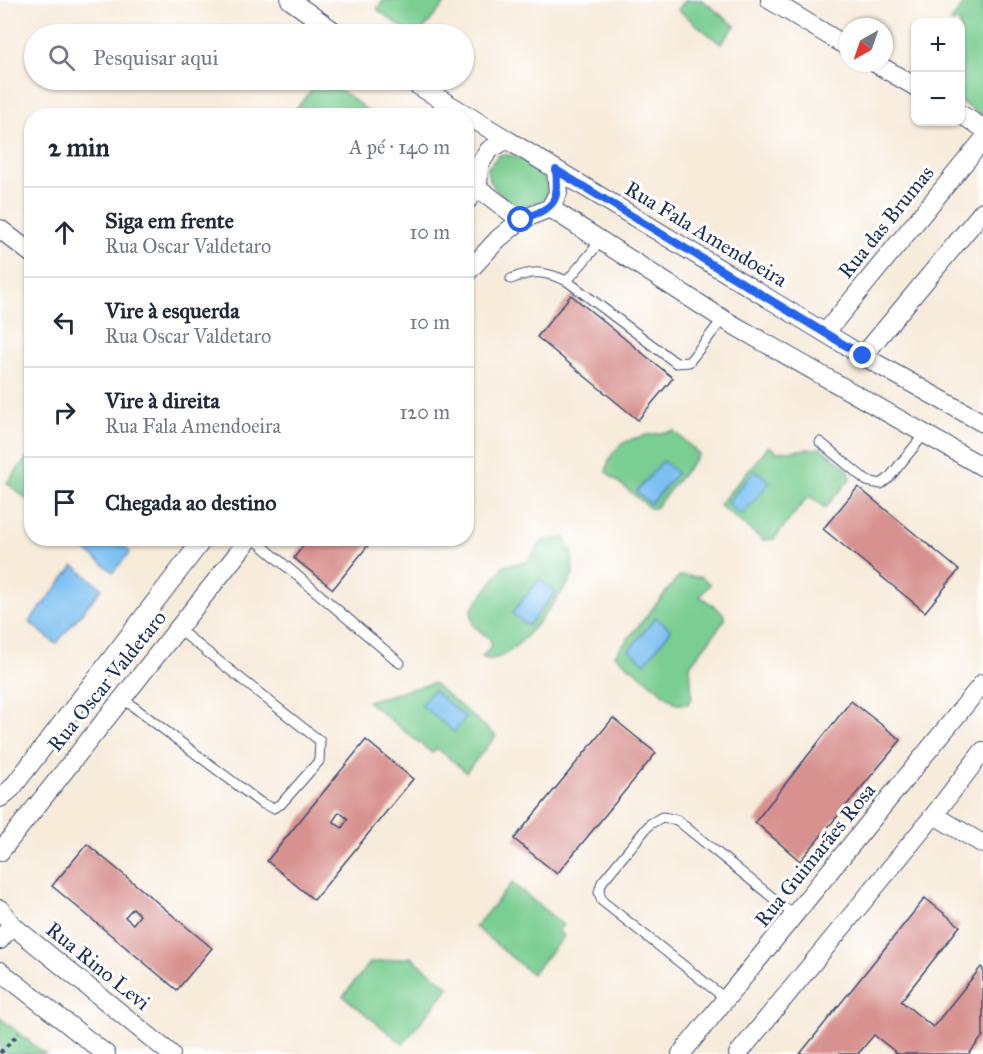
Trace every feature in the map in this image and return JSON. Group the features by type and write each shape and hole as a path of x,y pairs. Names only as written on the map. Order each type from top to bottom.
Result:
{"street":[{"path":"290,0 324,24"},
{"path":"770,0 839,42"},
{"path":"890,72 911,85"},
{"name":"Rua Fala Amendoeira","path":"425,90 454,108"},
{"path":"965,117 983,128"},
{"name":"Rua Fala Amendoeira","path":"474,120 863,356 983,423"},
{"path":"474,186 479,165 489,150 506,140"},
{"name":"Rua das Brumas","path":"825,333 983,140"},
{"path":"474,265 498,239 521,220 550,208 558,193 556,170"},
{"path":"474,196 521,220"},
{"path":"550,208 723,319 926,432 983,467"},
{"path":"863,356 983,211"},
{"path":"0,229 24,248"},
{"name":"Rua Oscar Valdetaro","path":"0,798 12,788 198,546"},
{"name":"Rua Oscar Valdetaro","path":"0,852 245,546"},
{"name":"Rua Guimarães Rosa","path":"681,1054 983,683"},
{"path":"738,1054 934,815 983,750"},
{"path":"934,815 983,844"},
{"name":"Rua Rino Levi","path":"0,909 12,925 171,1054"},
{"path":"0,940 12,925"},
{"path":"0,971 106,1054"}],"lane":[{"path":"567,281 601,242"},
{"path":"511,279 531,271 550,273 567,281 676,363 689,362 723,319"},
{"path":"820,441 867,481 880,484 889,478 926,432"},
{"path":"261,546 400,663"},
{"path":"122,698 261,803 273,808 281,804 319,761 321,741 178,628"},
{"path":"726,999 602,901 599,892 602,882 650,824 662,817 677,819 794,915"}],"path":[{"path":"0,1053 19,1033"}],"green space":[{"path":"384,0 448,0 428,24 397,24 377,9"},
{"path":"686,0 702,0 735,26 721,44 678,10"},
{"path":"967,0 983,0 983,116 965,105 965,18 953,18"},
{"path":"312,90 341,90 364,108 297,108"},
{"path":"499,155 516,157 534,166 545,181 547,189 545,198 527,205 517,204 501,195 489,178 487,169"},
{"path":"674,431 699,454 655,508 650,508 606,472 609,460 622,444 641,436"},
{"path":"769,446 777,452 821,448 849,470 850,479 825,508 811,497 806,499 774,539 763,540 719,505"},
{"path":"24,462 24,497 7,483"},
{"path":"566,538 567,550 572,549 573,575 567,585 529,633 516,645 493,659 482,657 492,645 490,639 473,625 471,610 502,566 527,562 543,541"},
{"path":"679,576 701,577 710,584 700,596 723,613 725,620 690,665 692,698 688,704 677,704 615,655"},
{"path":"433,683 496,736 466,772 437,748 432,753 367,701"},
{"path":"512,883 563,925 558,931 564,936 532,974 475,927"},
{"path":"411,957 449,987 403,1044 343,996 370,963"},
{"path":"0,1018 45,1054 0,1054"}],"water":[{"path":"663,461 677,473 651,504 636,492"},
{"path":"755,470 770,482 742,515 727,503"},
{"path":"89,546 123,546 130,552 113,572 85,550"},
{"path":"74,566 102,588 56,644 29,622"},
{"path":"539,579 556,592 528,626 512,613"},
{"path":"656,617 671,630 645,663 629,650"},
{"path":"433,690 466,718 454,732 421,705"}],"building":[{"path":"571,295 673,378 638,420 537,337"},
{"path":"858,487 959,570 925,612 823,529"},
{"path":"303,546 368,546 333,589 294,558"},
{"path":"851,701 901,740 800,861 755,822"},
{"path":"613,718 656,753 557,874 514,839"},
{"path":"366,740 413,779 314,900 267,861","holes":["339,812 348,819 342,828 333,821"]},
{"path":"87,844 212,948 177,990 52,886","holes":["133,908 140,915 133,924 125,917"]},
{"path":"925,898 960,926 901,1001 933,1027 981,967 983,969 983,1036 969,1054 898,1054 874,1035 858,1054 800,1054"}],"route":[{"path":"521,220 550,208 558,193 556,170 863,356"}]}
